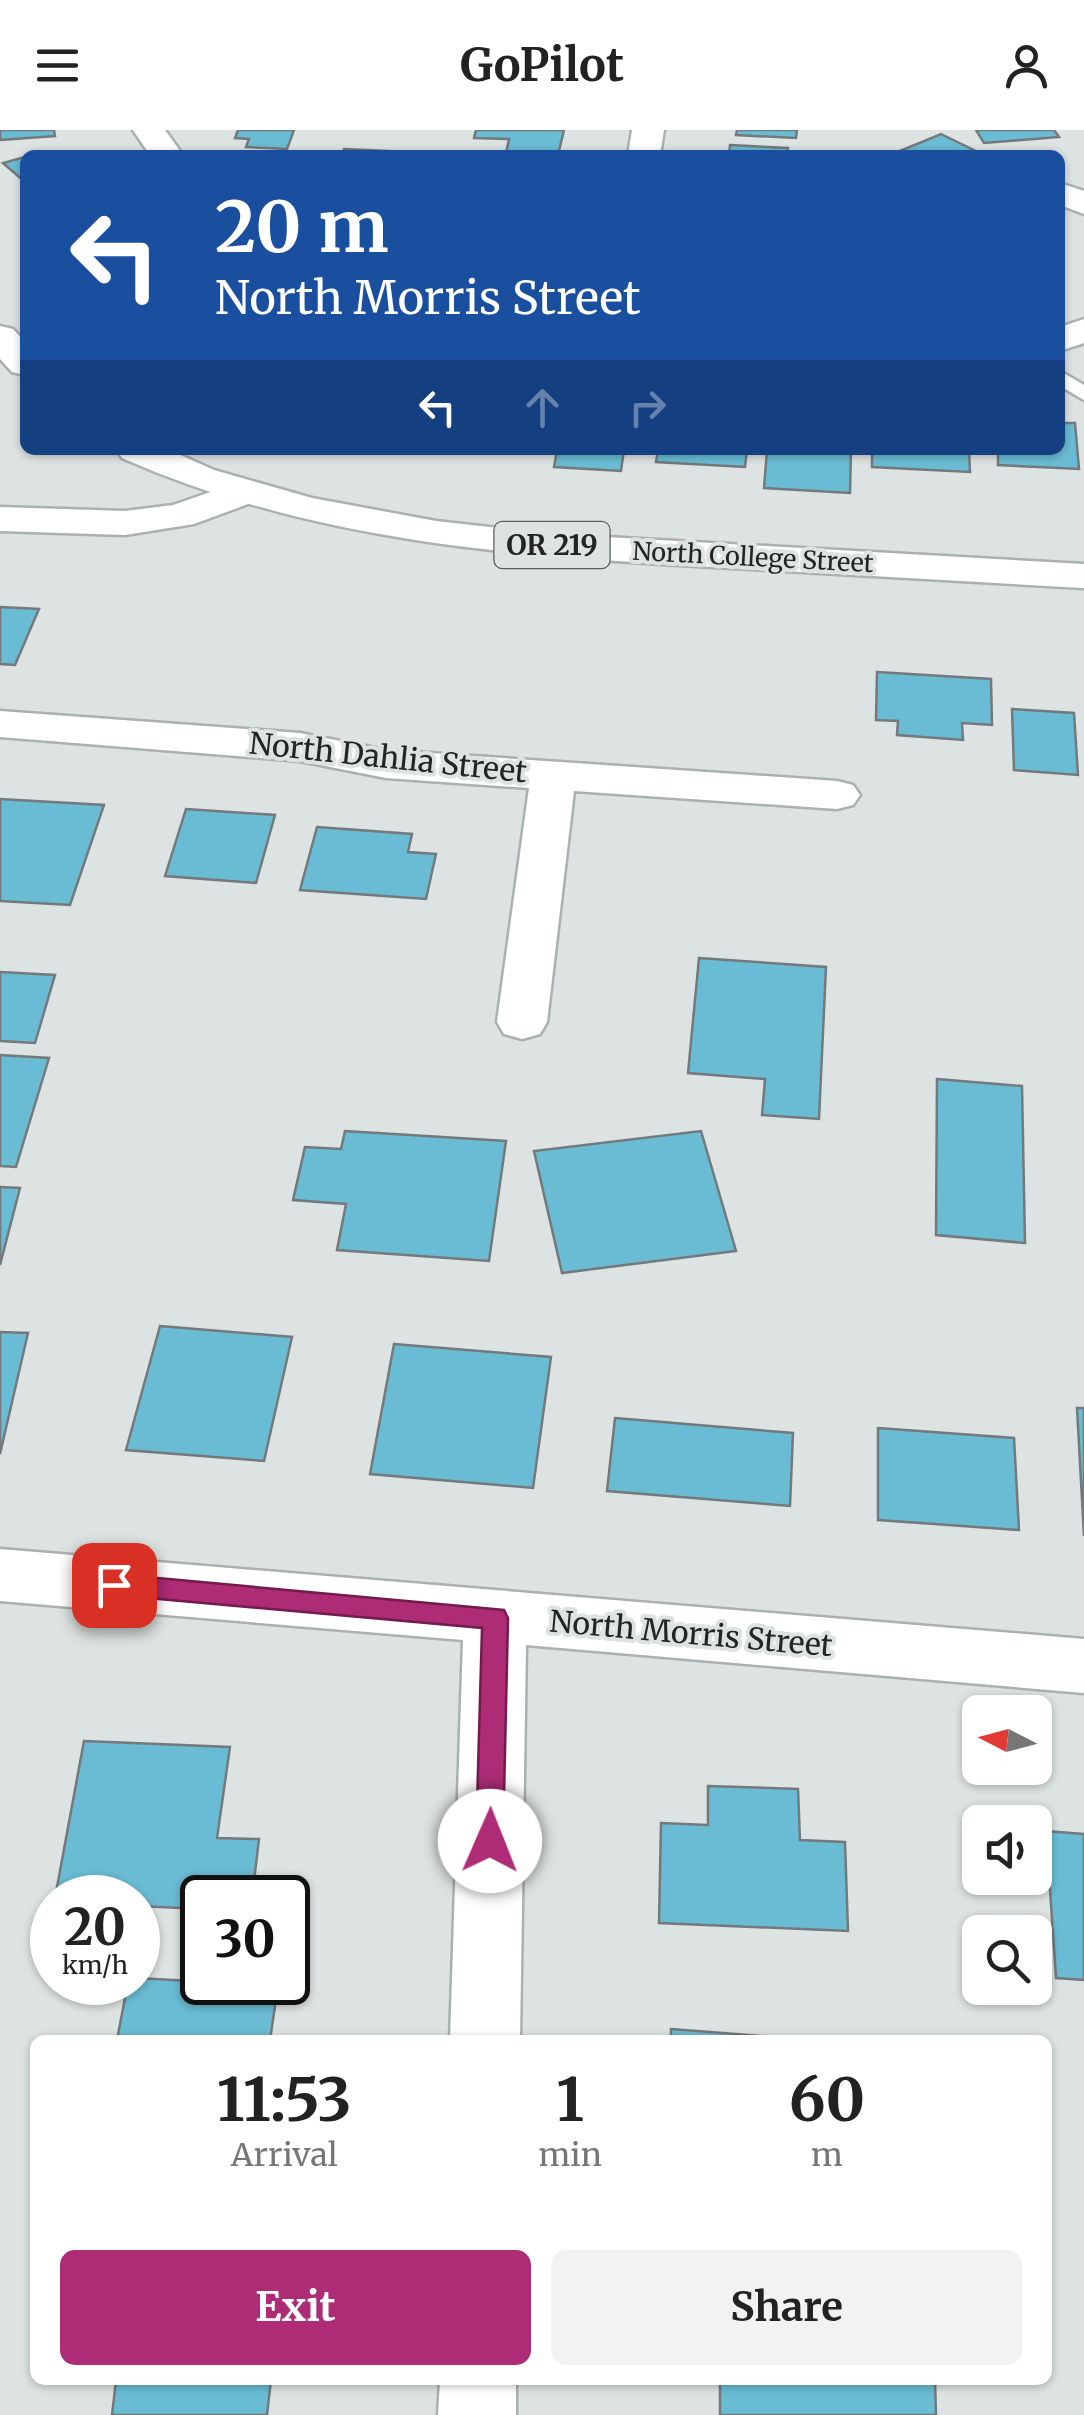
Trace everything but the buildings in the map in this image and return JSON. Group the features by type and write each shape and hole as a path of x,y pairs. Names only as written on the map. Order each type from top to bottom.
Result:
{"street":[{"path":"0,338 20,359"},
{"name":"North College Street","path":"149,455 245,492 352,519 554,546 1084,576"},
{"path":"0,519 125,524 180,516 245,492"},
{"name":"North Dahlia Street","path":"0,724 300,747 386,764 837,794"},
{"path":"522,1022 552,775"},
{"name":"North Morris Street","path":"0,1575 1084,1666"},
{"path":"485,2035 495,1618"},
{"path":"477,2415 478,2385"}],"route":[{"path":"114,1585 495,1618 490,1841"}]}
